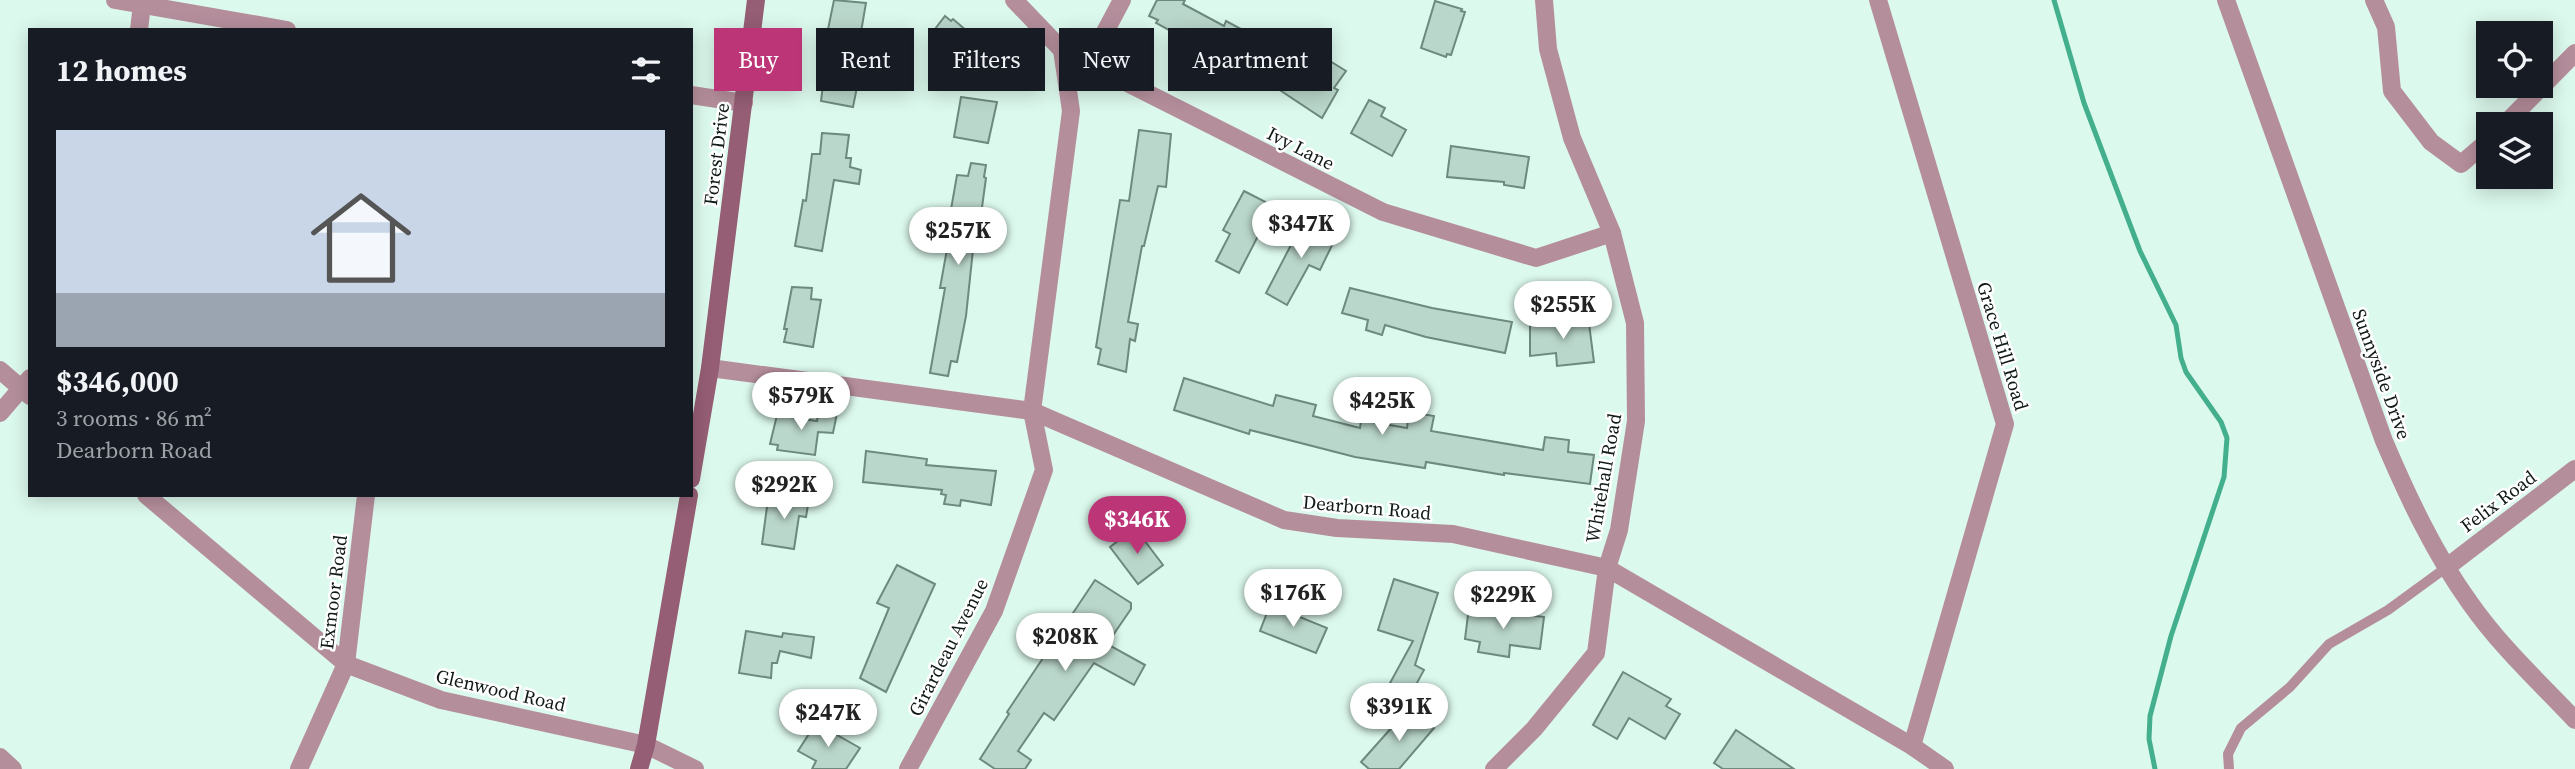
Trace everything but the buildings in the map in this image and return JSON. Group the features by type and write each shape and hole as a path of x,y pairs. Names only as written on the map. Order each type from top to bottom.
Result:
{"main road":[{"name":"Forest Drive","path":"693,467 710,368 756,0"},
{"path":"639,769 646,745 688,497"}],"street":[{"path":"115,0 275,28"},
{"name":"Ivy Lane","path":"1014,0 1059,47"},
{"path":"1107,28 1122,0"},
{"name":"Whitehall Road","path":"1494,769 1534,729 1596,653 1606,568 1619,530 1636,421 1635,323 1612,233 1572,138 1548,49 1544,0"},
{"name":"Grace Hill Road","path":"1878,0 2005,424 1912,746"},
{"name":"Sunnyside Drive","path":"2225,0 2384,441 2415,512 2470,603 2499,641 2575,720"},
{"path":"2374,0 2386,27"},
{"path":"2390,0 2386,27 2392,91 2431,142 2461,164 2476,151"},
{"path":"139,28 142,4"},
{"path":"2517,112 2575,53"},
{"name":"Girardeau Avenue","path":"908,769 994,611 1044,470 1032,411 1071,111 1068,91"},
{"name":"Ivy Lane","path":"1143,91 1382,212 1536,258 1612,233"},
{"path":"693,95 744,103"},
{"name":"Dearborn Road","path":"710,368 1032,411 1284,520 1337,528 1453,534 1606,568 1912,746 1945,769"},
{"path":"0,370 27,388 0,413"},
{"name":"Felix Road","path":"2447,567 2575,469"},
{"name":"Glenwood Road","path":"148,497 346,664 441,700 646,745 695,769"},
{"name":"Exmoor Road","path":"299,769 346,664 366,497"},
{"path":"0,757 13,769"}],"lane":[{"path":"2228,769 2228,754 2241,729 2290,687 2329,644 2388,610 2447,567"}],"waterway":[{"path":"2054,0 2084,103 2140,251 2176,325 2186,372 2221,422 2227,438 2224,477 2171,636 2150,716 2149,739 2155,769"}]}
